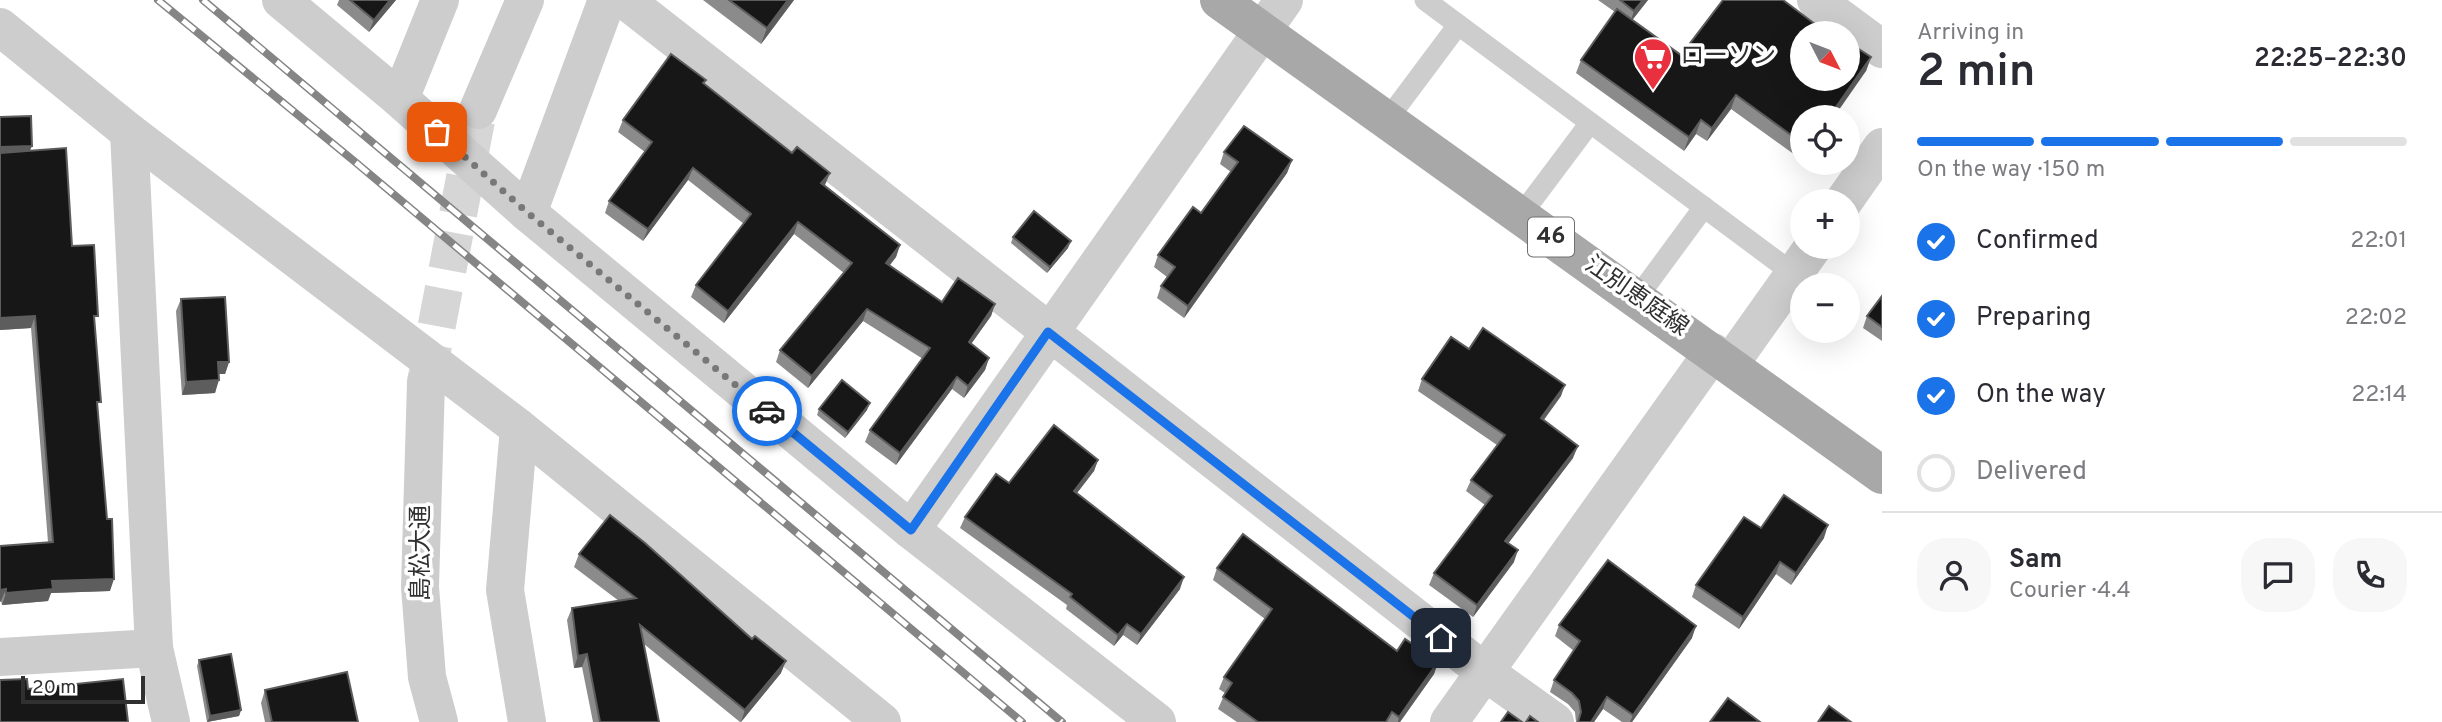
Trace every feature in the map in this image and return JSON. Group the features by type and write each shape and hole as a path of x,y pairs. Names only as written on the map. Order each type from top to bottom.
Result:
{"main road":[{"name":"江別恵庭線","path":"1219,0 1882,475"}],"street":[{"path":"281,0 400,99 528,213 911,530 1157,722"},
{"path":"400,99 440,0"},
{"path":"478,110 525,0"},
{"path":"528,213 607,0"},
{"path":"625,0 1485,672 1555,722"},
{"path":"911,530 1284,0"},
{"path":"1816,0 1882,49"},
{"path":"0,27 128,132 519,428 882,722"},
{"path":"128,132 154,648 171,722"},
{"path":"1852,189 1882,147"},
{"path":"1449,722 1722,358 1803,261"},
{"name":"島松大通","path":"426,382 420,587 427,677 439,722"},
{"path":"519,428 505,590 527,722"},
{"path":"0,657 154,648"}],"lane":[{"path":"1425,0 1704,207 1803,261"},
{"path":"1387,120 1458,24"},
{"path":"1521,215 1590,123"},
{"path":"1637,298 1704,207"}],"building":[{"path":"350,0 390,0 374,20"},
{"path":"729,0 788,0 767,28"},
{"path":"1620,0 1643,0 1634,11"},
{"path":"1723,0 1783,0 1811,21 1790,21 1790,91 1847,91 1837,105 1790,105 1790,134 1736,95 1712,128 1701,120 1689,137 1581,60 1617,9 1681,55"},
{"path":"1860,50 1871,57 1860,73"},
{"path":"671,54 706,80 703,83 792,153 797,147 830,173 821,183 900,245 886,263 942,302 958,278 995,304 969,342 989,358 968,386 957,377 900,453 870,430 930,348 867,309 812,376 780,350 852,263 798,222 728,311 696,285 751,214 693,168 648,229 609,201 652,142 623,120"},
{"path":"31,116 32,146 0,147 0,117"},
{"path":"1244,126 1292,160 1188,306 1161,286 1175,267 1158,255 1193,207 1201,213 1238,162 1224,152"},
{"path":"66,148 72,246 94,245 98,316 94,316 101,402 97,402 107,519 112,519 114,579 52,581 53,589 6,593 6,589 0,590 0,546 53,542 35,316 0,318 0,153"},
{"path":"1034,211 1071,241 1050,267 1013,237"},
{"path":"1882,296 1882,327 1867,316"},
{"path":"225,297 229,362 218,362 219,380 186,382 181,299"},
{"path":"1483,328 1565,385 1541,418 1578,446 1505,541 1518,550 1477,605 1434,573 1492,496 1471,480 1505,435 1422,379 1451,337 1469,349"},
{"path":"842,380 870,403 848,432 819,409"},
{"path":"1054,425 1098,460 1074,491 1184,577 1141,634 1127,624 1118,635 1070,597 1072,594 965,517 996,474 1009,483"},
{"path":"1784,495 1828,525 1796,573 1780,562 1743,617 1696,585 1744,517 1761,528"},
{"path":"610,515 752,639 755,636 786,661 745,710 640,625 659,722 600,722 587,654 578,656 572,608 636,598 579,554"},
{"path":"1243,534 1397,651 1405,639 1438,662 1399,717 1392,712 1386,722 1258,722 1223,697 1232,683 1224,677 1272,609 1217,568"},
{"path":"1608,560 1696,626 1633,715 1607,697 1591,722 1578,722 1581,712 1579,701 1554,680 1580,641 1559,625"},
{"path":"231,654 241,710 210,716 199,660"},
{"path":"347,672 358,722 272,722 265,690"},
{"path":"27,679 28,689 123,679 128,722 0,722 0,680"},
{"path":"1728,698 1760,722 1710,722"},
{"path":"1829,706 1851,722 1818,722"},
{"path":"1508,712 1522,722 1501,722"},
{"path":"1530,716 1538,722 1526,722"}],"tunnel":[{"path":"426,382 478,110"}],"railway":[{"path":"158,0 354,161 1022,722"},
{"path":"203,0 1062,722"}],"way so far":[{"path":"437,132 528,213 767,411"}],"place":[{"name":"ローソン","path":"1653,91"}],"route":[{"path":"767,411 911,530 1048,332 1441,638"}]}
